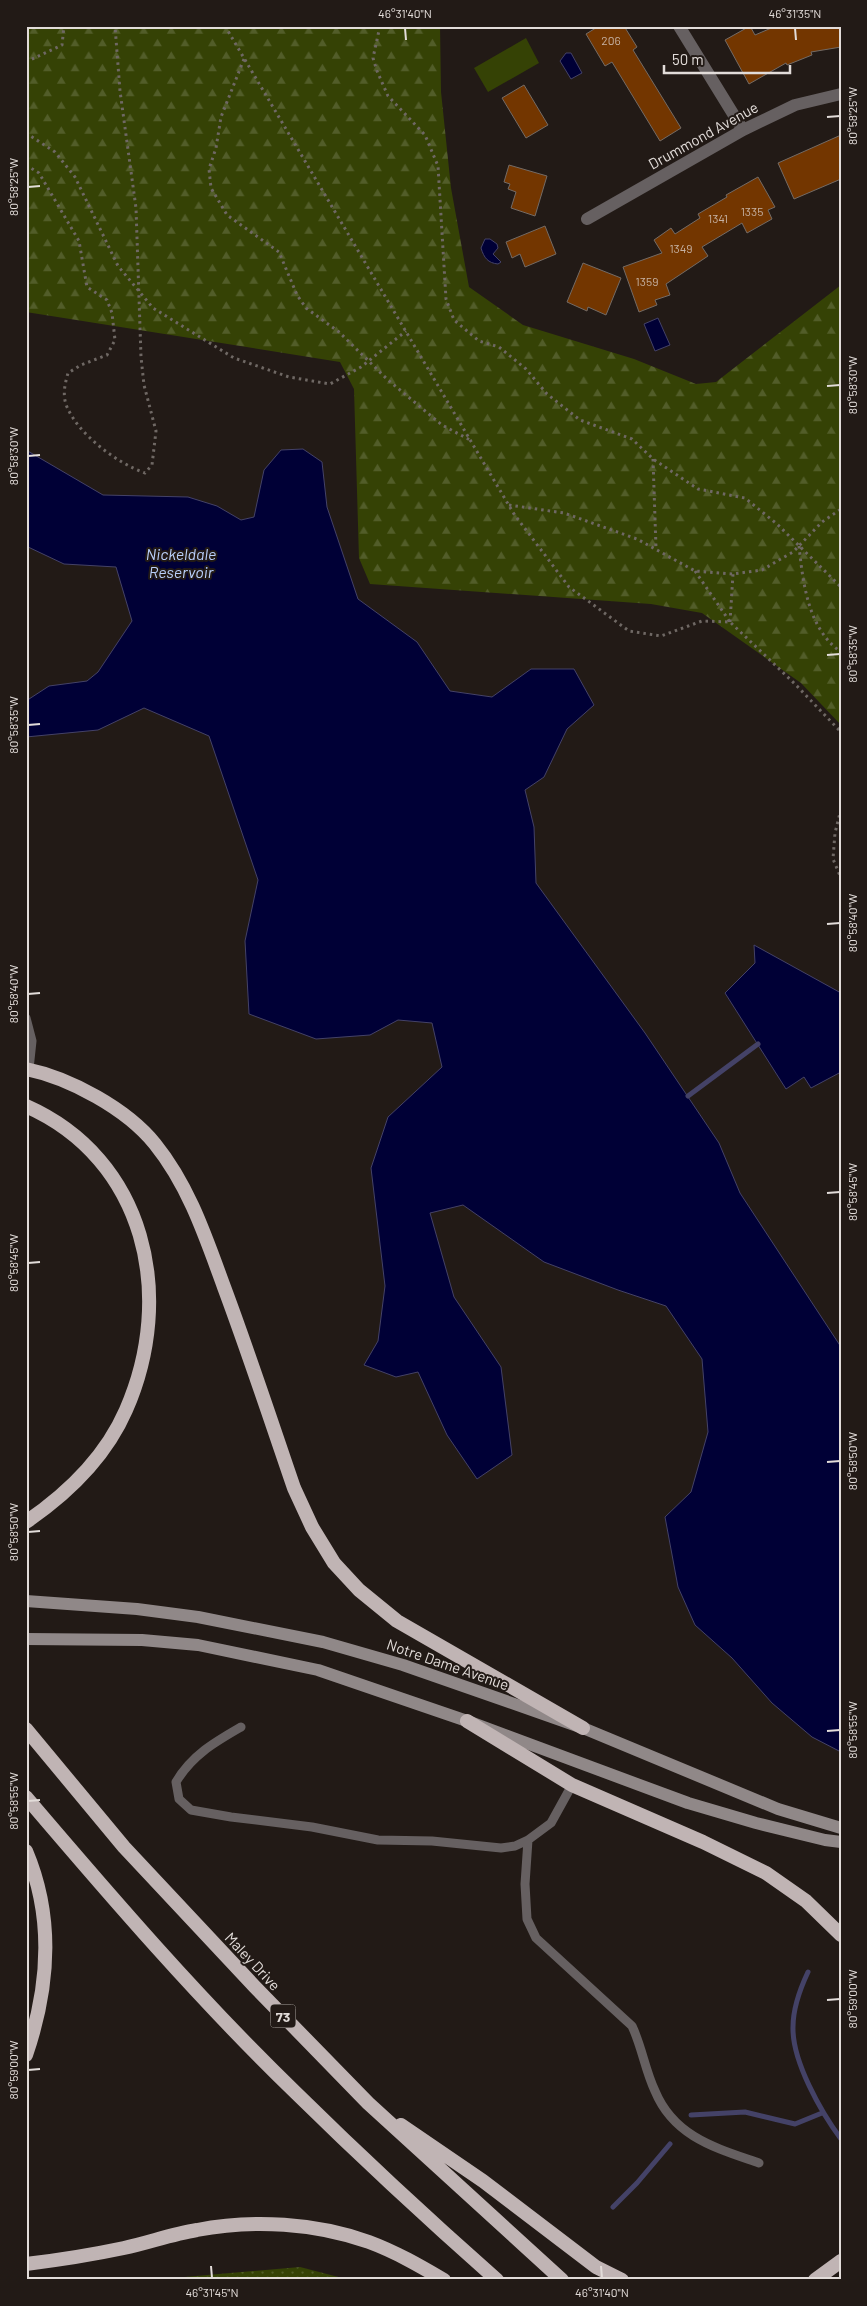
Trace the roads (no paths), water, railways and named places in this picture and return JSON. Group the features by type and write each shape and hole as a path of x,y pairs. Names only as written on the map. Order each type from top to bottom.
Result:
{"highway":[{"path":"28,1069 91,1094 128,1117 155,1144 176,1175 206,1239 294,1488 312,1528 334,1563 358,1590 397,1621 583,1728"},
{"path":"26,1106 61,1125 76,1136 109,1171 133,1214 144,1244 150,1280 146,1346 126,1410 110,1440 90,1466 65,1491 26,1522"},
{"path":"467,1721 572,1785 703,1842 766,1873 806,1901 841,1935"},
{"name":"Maley Drive","path":"26,1729 124,1847 255,1987 368,2103 562,2280"},
{"path":"26,1797 108,1894 203,1998 286,2084 497,2280"},
{"path":"26,1852 35,1873 42,1906 46,1942 44,1984 38,2020 26,2054"},
{"path":"368,2103 483,2181 596,2267 622,2280"},
{"path":"26,2264 117,2250 198,2229 242,2225 287,2225 324,2230 369,2242 406,2258 444,2280"},
{"path":"815,2280 841,2261"}],"main road":[{"name":"Notre Dame Avenue","path":"26,1601 137,1609 198,1617 323,1642 403,1665 583,1728 778,1809 841,1828"},
{"path":"26,1639 142,1640 198,1645 318,1670 467,1721 688,1803 756,1823 825,1840 841,1842"}],"street":[{"path":"679,26 743,130"},
{"name":"Drummond Avenue","path":"587,219 743,130 795,105 841,94"}],"lane":[{"path":"26,1018 32,1041 28,1069"},
{"path":"241,1727 208,1746 185,1766 176,1782 179,1799 191,1810 312,1827 378,1840 432,1841 501,1848 515,1846 528,1840 551,1824 572,1785"},
{"path":"528,1840 525,1884 527,1919 536,1938 632,2026 641,2045 654,2091 665,2112 677,2125 686,2133 710,2144 759,2162"}],"water":[{"path":"566,53 571,53 582,73 571,79 560,61"},
{"path":"485,239 490,239 497,244 498,248 493,254 501,262 498,264 489,261 484,255 481,248"},
{"path":"658,318 670,345 655,351 644,324"},
{"name":"Nickeldale Reservoir","path":"303,449 322,462 327,507 358,599 417,642 450,691 492,697 531,669 574,669 594,705 567,729 544,777 525,790 534,827 536,883 645,1033 719,1143 740,1193 841,1347 841,1752 812,1737 772,1703 732,1658 695,1625 678,1587 665,1517 691,1492 708,1432 702,1359 666,1306 544,1262 463,1205 430,1213 454,1297 501,1367 512,1455 477,1479 447,1435 418,1372 396,1377 364,1365 378,1341 385,1286 371,1168 388,1117 442,1067 432,1023 398,1020 370,1035 316,1039 249,1014 245,941 258,880 209,736 144,708 98,730 26,737 26,701 49,686 87,681 98,672 132,621 116,567 64,564 26,546 26,450 103,495 188,497 217,506 241,520 254,517 264,470 281,450"},
{"path":"754,945 841,993 841,1072 811,1088 804,1077 786,1089 725,993 755,963"}],"waterway":[{"path":"688,1096 758,1044"},
{"path":"808,1972 800,1992 793,2020 794,2040 797,2055 809,2086 841,2139"},
{"path":"691,2115 745,2112 795,2124 822,2113"},
{"path":"613,2207 637,2183 670,2144"}]}
